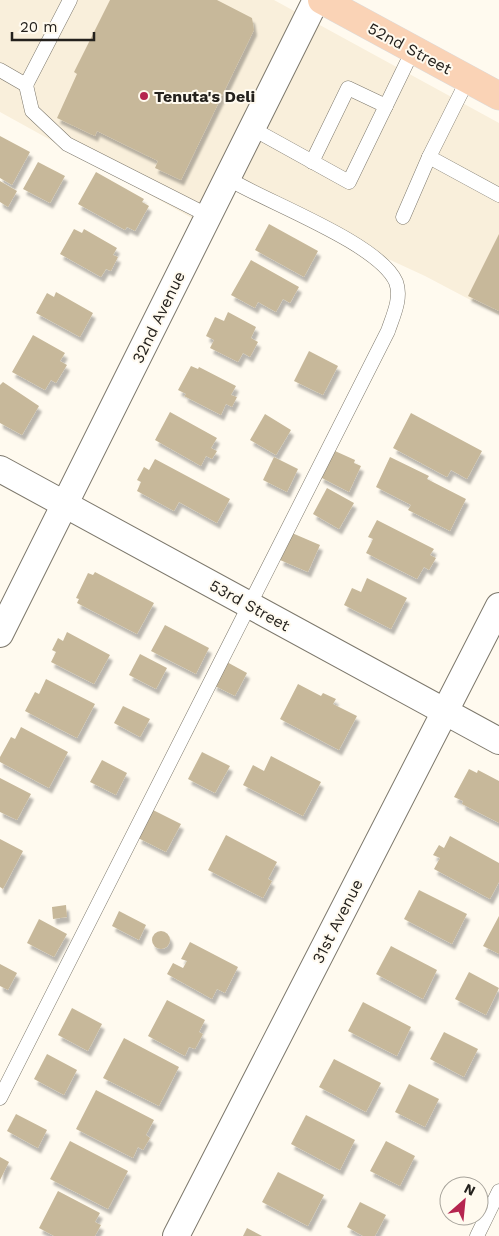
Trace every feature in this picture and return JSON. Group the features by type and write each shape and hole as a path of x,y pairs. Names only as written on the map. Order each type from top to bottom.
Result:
{"main road":[{"name":"52nd Street","path":"322,0 499,96"}],"street":[{"name":"32nd Avenue","path":"0,634 316,0"},
{"name":"53rd Street","path":"0,469 499,742"},
{"name":"31st Avenue","path":"176,1236 499,606"}],"lane":[{"path":"70,0 26,85 32,111 67,144 209,216"},
{"path":"253,129 349,182 413,50"},
{"path":"0,70 26,85"},
{"path":"403,217 429,157 468,79"},
{"path":"312,162 348,88 386,106"},
{"path":"429,157 499,194"},
{"path":"0,1098 388,331 398,301 396,282 382,266 359,246 227,178"},
{"path":"477,1236 499,1192"}],"shaded area":[{"path":"0,0 274,0 499,123 499,315 425,276 230,186 210,228 0,112"}],"building":[{"name":"Tenuta's Deli","path":"110,0 217,0 252,18 254,30 181,180 155,168 158,161 97,131 95,136 57,118 77,74 74,72"},
{"path":"0,136 30,152 12,185 0,178"},
{"path":"38,162 65,176 50,203 23,189"},
{"path":"96,172 144,199 142,202 149,206 135,231 127,227 125,230 78,204"},
{"path":"0,181 17,191 8,207 0,202"},
{"path":"269,224 318,251 304,277 255,250"},
{"path":"74,229 82,233 84,229 117,248 113,255 118,257 111,271 106,269 101,277 60,254"},
{"path":"499,234 499,311 468,296"},
{"path":"251,260 299,287 290,303 283,299 276,312 258,302 255,308 231,295"},
{"path":"56,292 93,313 80,337 36,313 47,293 54,297"},
{"path":"228,312 256,327 251,338 258,342 250,357 243,353 238,362 210,348 214,340 206,336 215,317 224,321"},
{"path":"33,335 65,353 60,361 67,365 56,383 51,380 45,390 12,372"},
{"path":"309,351 338,366 323,395 294,381"},
{"path":"191,366 198,369 199,367 236,386 231,395 237,397 232,407 226,404 221,415 184,396 186,394 178,390"},
{"path":"3,382 39,406 22,435 0,423 0,385"},
{"path":"170,412 217,438 211,448 217,451 212,459 206,456 201,466 155,440"},
{"path":"411,413 482,451 467,479 451,470 447,477 393,448"},
{"path":"265,414 291,430 276,455 250,440"},
{"path":"335,451 355,460 354,463 361,466 349,492 320,477 332,452"},
{"path":"274,457 298,469 287,492 263,480"},
{"path":"390,457 429,476 427,479 466,499 450,531 408,510 411,505 376,487"},
{"path":"155,459 230,499 217,523 179,502 174,511 137,491 141,482 137,480 144,467 149,470"},
{"path":"327,488 354,503 339,529 313,514"},
{"path":"377,520 434,549 430,555 436,558 429,570 424,567 417,579 366,553 373,539 368,537"},
{"path":"292,533 320,545 308,572 280,560"},
{"path":"95,572 154,603 137,634 77,603 79,599 76,598 88,573 93,575"},
{"path":"367,578 407,598 391,629 344,605 352,588 361,592"},
{"path":"165,625 209,648 196,674 151,651"},
{"path":"67,632 110,655 94,684 51,662 56,652 52,650 58,638 63,641"},
{"path":"140,654 167,668 156,689 129,675"},
{"path":"225,661 247,673 235,696 213,685"},
{"path":"46,679 95,704 77,738 25,711 35,692 39,694"},
{"path":"298,684 321,696 323,693 336,699 333,704 357,716 339,750 280,719"},
{"path":"123,706 150,719 140,737 114,723"},
{"path":"21,727 68,752 49,788 0,762 0,757 11,737 15,739"},
{"path":"202,752 230,766 215,793 188,779"},
{"path":"271,756 321,782 303,816 243,785 253,765 264,771"},
{"path":"102,760 127,773 116,795 90,782"},
{"path":"469,769 477,773 478,770 499,781 499,823 462,804 463,801 454,797"},
{"path":"0,778 31,794 17,820 0,812"},
{"path":"153,810 181,824 166,852 138,838"},
{"path":"226,835 277,862 268,879 272,881 263,898 208,870"},
{"path":"450,836 499,863 499,882 490,899 434,869 440,858 433,855 439,845 444,848"},
{"path":"0,839 23,851 3,889 0,887"},
{"path":"419,890 467,914 452,944 404,919"},
{"path":"66,905 67,917 53,919 52,907"},
{"path":"119,911 146,925 139,940 112,926"},
{"path":"499,916 499,954 483,946"},
{"path":"39,919 67,934 54,957 27,943"},
{"path":"161,931 169,936 170,940 165,948 161,949 153,944 152,940 157,932"},
{"path":"190,942 238,967 225,993 217,989 212,999 167,974 173,963 183,968 187,961 181,959"},
{"path":"391,946 437,970 423,999 376,974"},
{"path":"0,964 17,973 8,990 0,986"},
{"path":"469,972 499,988 486,1015 455,999"},
{"path":"167,1000 205,1020 199,1032 203,1034 195,1049 189,1047 185,1056 148,1036"},
{"path":"363,1002 411,1027 397,1056 348,1031"},
{"path":"72,1008 102,1024 88,1051 58,1035"},
{"path":"444,1032 478,1049 464,1077 430,1059"},
{"path":"124,1038 179,1067 159,1106 103,1078"},
{"path":"47,1054 77,1070 64,1095 34,1079"},
{"path":"334,1059 381,1083 366,1112 319,1087"},
{"path":"409,1084 439,1099 425,1127 395,1112"},
{"path":"96,1090 154,1120 146,1135 150,1138 143,1150 138,1147 133,1158 76,1129"},
{"path":"16,1114 47,1130 38,1148 7,1131"},
{"path":"306,1115 355,1140 340,1170 291,1144"},
{"path":"70,1141 128,1171 108,1209 50,1179"},
{"path":"386,1141 415,1156 400,1186 370,1171"},
{"path":"0,1157 9,1162 0,1180"},
{"path":"278,1172 324,1195 308,1226 262,1202"},
{"path":"58,1191 100,1213 95,1222 101,1225 95,1236 54,1236 39,1228"},
{"path":"360,1202 386,1215 375,1236 363,1236 347,1227"},
{"path":"247,1228 262,1236 243,1236"}],"place":[{"name":"Tenuta's Deli","path":"144,96"}]}
